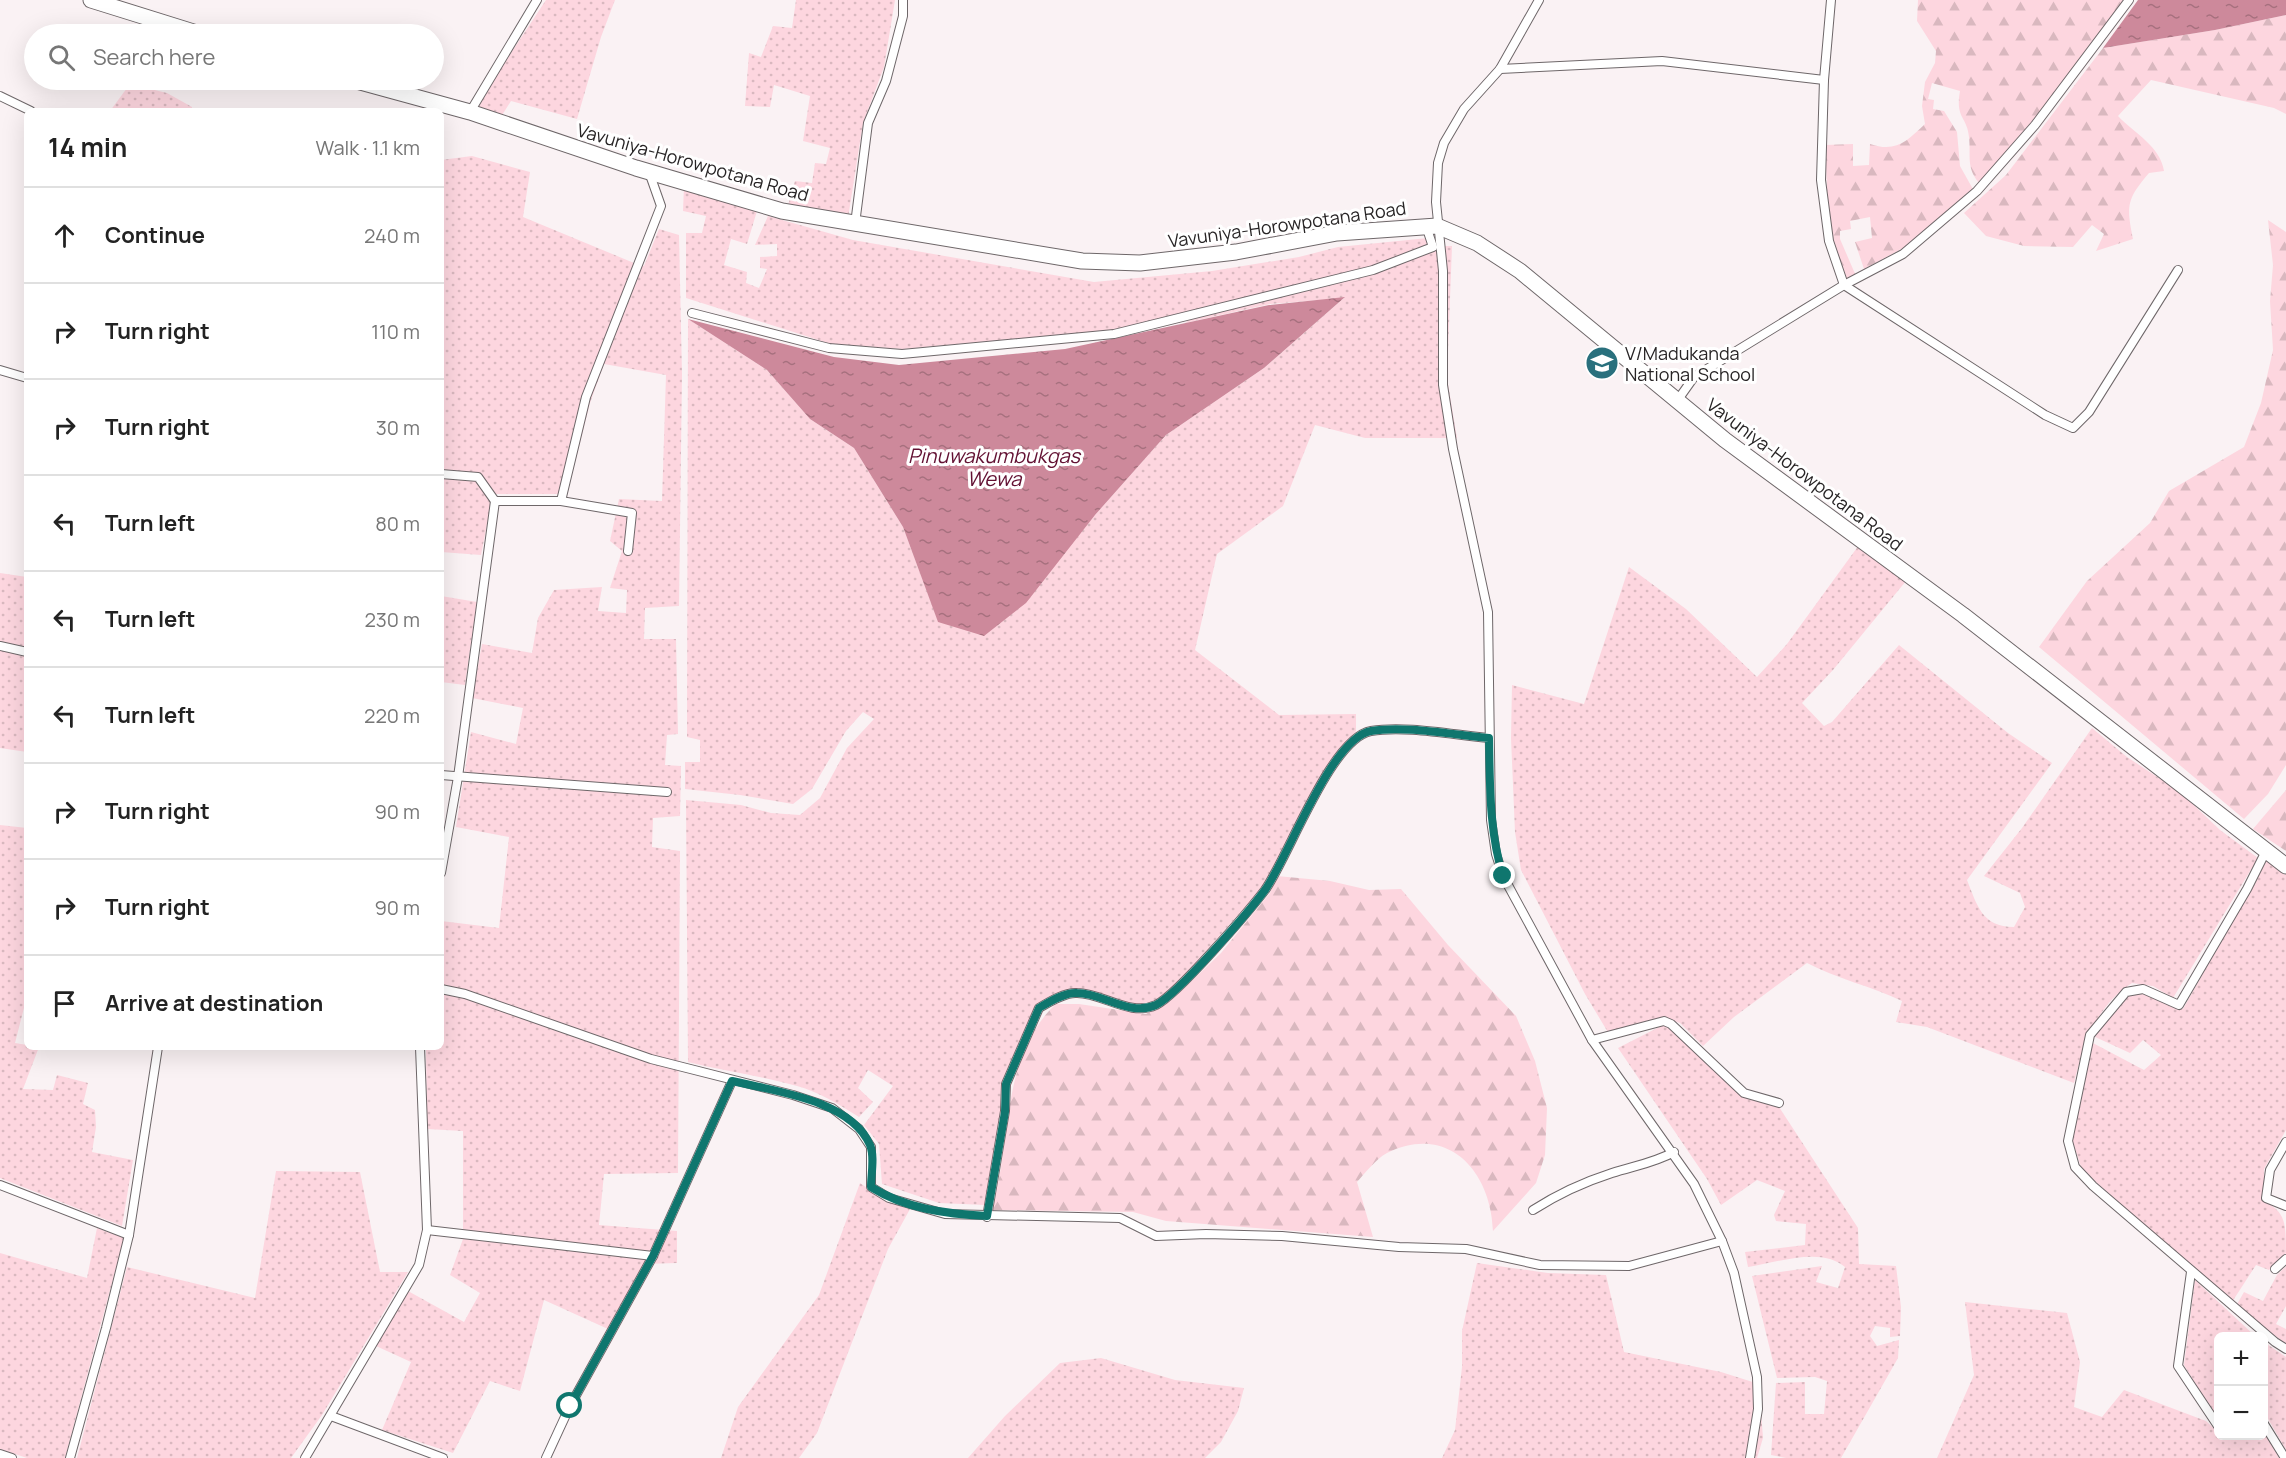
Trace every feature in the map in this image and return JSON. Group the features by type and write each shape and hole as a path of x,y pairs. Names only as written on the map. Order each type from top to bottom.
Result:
{"highway":[{"path":"91,0 168,24"},
{"name":"Vavuniya-Horowpotana Road","path":"390,90 470,112 649,172 782,211 1082,261 1140,263 1236,252 1336,233 1432,226 1477,243 1520,271 1725,440 1962,615 2286,866"}],"street":[{"path":"470,112 510,41 537,0"},
{"path":"855,224 868,123 886,81 903,16 903,0"},
{"path":"692,314 828,348 903,354 1114,334 1373,270 1433,247 1432,226 1438,163 1444,143 1464,109 1500,69 1539,0"},
{"path":"1831,0 1824,80 1821,180 1829,241 1844,285 2045,415 2073,428 2089,412 2178,270"},
{"path":"1677,401 1694,377 1844,285 1903,254 1977,191 2035,125 2130,0"},
{"path":"1500,69 1662,61 1824,80"},
{"path":"0,96 25,108"},
{"path":"561,501 586,397 661,206 649,172"},
{"path":"1432,226 1443,272 1443,385 1453,449 1488,612 1491,820 1496,854 1503,876 1592,1040 1674,1152 1694,1184 1722,1241 1734,1274 1757,1377 1758,1409 1750,1458"},
{"path":"0,370 24,377"},
{"path":"444,474 478,477 495,501 458,777 444,856"},
{"path":"495,501 561,501 632,513 628,551"},
{"path":"0,646 24,651"},
{"path":"987,1216 1005,1112 1006,1084 1039,1008 1049,1001 1076,993 1131,1008 1155,1006 1177,989 1265,889 1311,802 1351,740 1370,731 1439,731 1489,738"},
{"path":"444,775 667,792"},
{"path":"2266,851 2247,889 2179,1005 2143,989 2126,992 2090,1035 2068,1141 2076,1167 2092,1186 2286,1349"},
{"path":"444,990 465,994 651,1059 793,1095 832,1108 859,1129 871,1147 871,1187 889,1198 945,1214 1120,1218 1156,1236 1206,1234 1271,1236 1400,1247 1466,1249 1540,1264 1629,1266 1722,1241"},
{"path":"1592,1040 1664,1021 1671,1024 1744,1093 1779,1103"},
{"path":"70,1458 129,1235 158,1050"},
{"path":"305,1458 419,1265 427,1230 420,1050"},
{"path":"546,1458 570,1406 653,1256 732,1081"},
{"path":"2286,1142 2270,1170 2266,1198 2286,1206"},
{"path":"1533,1210 1564,1190 1612,1173 1659,1161 1674,1152"},
{"path":"0,1185 129,1235"},
{"path":"427,1230 653,1256"},
{"path":"2275,1269 2286,1259"},
{"path":"2192,1272 2178,1366 2214,1420"},
{"path":"331,1416 443,1458"},
{"path":"2268,1430 2285,1458"},
{"path":"0,1454 12,1458"}],"green space":[{"path":"546,0 615,0 601,37 577,119 511,101 499,120 474,109"},
{"path":"796,0 895,0 884,67 863,123 848,218 788,205 795,181 812,183 815,163 826,164 830,148 803,141 810,96 774,85 770,107 745,106 749,53 761,57 773,26 792,28"},
{"path":"1918,0 2126,0 2054,96 1979,183 1972,172 1968,130 1959,107 1960,91 1932,83 1928,99 1934,100 1933,109 1944,111 1957,132 1960,166 1974,191 1905,247 1864,269 1855,242 1872,238 1870,217 1850,221 1851,229 1840,231 1840,239 1856,276 1845,284 1829,231 1825,145 1853,144 1853,166 1869,165 1870,144 1887,147 1901,144 1925,124 1922,106 1925,82 1935,63 1936,51 1917,21"},
{"path":"2286,15 2286,114 2274,108 2151,80 2118,116 2152,147 2162,162 2164,171 2149,173 2132,196 2129,218 2133,239 2096,251 2104,234 2092,225 2073,247 2024,246 1986,236 1964,213 2006,175 2103,48 2215,30"},
{"path":"126,90 155,90 167,93 192,107 192,108 112,108"},
{"path":"472,156 530,172 523,217 634,263 644,266 659,229 679,235 682,374 679,606 645,608 644,639 676,639 678,734 667,735 665,765 681,766 680,816 653,818 652,847 680,851 678,1173 604,1174 599,1225 677,1231 677,1263 644,1264 608,1329 544,1300 520,1391 490,1381 453,1453 382,1430 411,1362 376,1346 408,1291 464,1322 480,1293 450,1275 463,1239 463,1131 427,1129 426,1050 444,1050 444,921 499,928 509,837 456,827 471,732 516,744 523,708 472,698 482,644 532,653 538,618 554,590 602,587 598,611 626,613 627,590 610,588 622,551 610,541 619,499 662,501 666,375 604,364 590,403 567,494 493,494 481,555 444,552 444,160"},
{"path":"684,186 757,211 747,244 731,239 724,265 747,272 746,283 759,288 767,269 760,268 760,257 777,256 777,244 755,245 768,216 853,240 1094,282 1212,271 1299,257 1338,247 1428,238 1430,245 1373,267 1113,330 903,349 831,344 686,298 686,233 702,233 706,216 683,211"},
{"path":"2268,220 2286,232 2286,765 2268,794 2244,819 2039,647 2087,581 2150,523 2169,491 2244,447 2261,403 2273,350 2270,301 2273,265"},
{"path":"1436,246 1452,246 1447,378 1457,438 1365,438 1315,425 1283,506 1217,554 1195,650 1279,715 1356,714 1356,731 1327,767 1263,887 1173,988 1154,1001 1135,1005 1088,992 1036,1006 1003,1078 1001,1109 985,1205 939,1203 882,1184 879,1144 864,1125 893,1086 868,1070 858,1088 873,1102 859,1117 829,1099 805,1089 770,1079 688,1062 686,800 741,805 771,813 800,815 820,798 847,748 874,719 863,712 846,731 812,789 793,804 685,789 685,762 700,762 700,740 687,737 688,319 767,370 810,419 854,448 903,527 938,621 1095,515 1166,435 1264,368 1344,298 1270,304 1185,323 1194,316 1346,279"},
{"path":"1859,545 1906,581 1833,670 1802,703 1824,726 1832,722 1899,645 2008,733 2052,763 1967,880 1978,906 1988,919 2003,926 2014,927 2025,907 2020,893 1984,876 2022,828 2092,728 2127,757 2180,792 2220,830 2258,858 2173,998 2153,986 2132,983 2120,992 2100,1014 2087,1040 2074,1083 1927,1027 1896,1022 1902,1001 1807,963 1734,1017 1703,1046 1680,1023 1662,1017 1612,1039 1585,994 1521,870 1515,832 1511,738 1512,685 1584,704 1629,567 1686,609 1757,677 1787,644"},
{"path":"0,573 24,577 24,752 0,748"},
{"path":"444,596 477,602 465,685 444,682"},
{"path":"2286,790 2286,851 2253,829"},
{"path":"0,825 24,828 24,1008 15,1043 24,1044 24,1050 38,1050 23,1089 53,1090 57,1075 88,1083 83,1104 95,1110 96,1127 92,1152 133,1160 122,1226 0,1178"},
{"path":"2268,858 2286,872 2286,1130 2264,1169 2264,1201 2281,1215 2286,1234 2286,1253 2269,1270 2256,1265 2232,1302 2081,1167 2072,1139 2091,1042 2144,1070 2161,1055 2143,1040 2130,1053 2093,1036 2128,996 2143,994 2183,1009"},
{"path":"1277,876 1330,881 1369,890 1401,889 1448,945 1516,1016 1535,1061 1547,1108 1545,1155 1536,1183 1493,1231 1484,1189 1475,1172 1462,1158 1447,1149 1429,1144 1409,1145 1387,1153 1357,1182 1373,1237 1166,1221 1133,1212 992,1210 1016,1074 1025,1049 1038,1025 1056,1004 1079,1004 1146,1014 1173,999 1221,953 1270,893"},
{"path":"1665,1024 1742,1096 1779,1107 1858,1228 1859,1264 1896,1266 1901,1307 1900,1336 1890,1337 1890,1328 1875,1326 1870,1336 1877,1346 1899,1340 1898,1358 1841,1458 1786,1458 1771,1455 1776,1383 1805,1382 1805,1414 1824,1414 1827,1381 1815,1377 1777,1378 1752,1276 1822,1266 1816,1282 1838,1288 1845,1267 1835,1261 1811,1257 1748,1267 1745,1252 1805,1245 1806,1224 1776,1221 1774,1215 1785,1191 1757,1180 1721,1205 1707,1179 1618,1048"},
{"path":"276,1171 360,1172 380,1272 408,1272 322,1415 291,1458 77,1458 127,1267 255,1298"},
{"path":"860,1183 880,1197 910,1209 888,1249 817,1433 799,1458 721,1458 738,1407 819,1295"},
{"path":"97,1228 124,1238 65,1458 27,1458 0,1449 0,1253 87,1278"},
{"path":"1477,1263 1548,1273 1606,1275 1624,1352 1721,1372 1759,1384 1763,1438 1757,1458 1442,1458 1455,1430 1462,1367 1462,1331"},
{"path":"2286,1266 2286,1306 2276,1324 2286,1329 2286,1344 2236,1306 2244,1292 2263,1301 2277,1275"},
{"path":"2195,1280 2251,1332 2214,1332 2214,1414 2184,1365"},
{"path":"1965,1302 2067,1313 2080,1362 2074,1407 2102,1417 2124,1390 2206,1421 2214,1428 2214,1440 2268,1438 2279,1458 1937,1458 1974,1375"},
{"path":"2268,1345 2286,1357 2286,1450 2268,1419"},
{"path":"1101,1358 1175,1380 1244,1388 1238,1411 1221,1442 1205,1458 968,1458 1005,1416 1060,1363"}],"water":[{"path":"2138,0 2286,0 2286,15 2215,30 2103,48"},
{"name":"Pinuwakumbukgas Wewa","path":"1345,297 1264,368 1166,435 1095,515 1026,603 984,636 938,622 903,527 854,448 810,419 767,370 688,319 834,357 899,365 1065,349 1269,305"}],"place":[{"name":"V/Madukanda National School","path":"1602,363"}],"route":[{"path":"570,1406 653,1256 732,1081 793,1095 832,1108 859,1129 871,1147 871,1187 889,1198 945,1214 987,1216 1005,1112 1006,1084 1039,1008 1049,1001 1076,993 1131,1008 1155,1006 1177,989 1265,889 1311,802 1351,740 1370,731 1439,731 1489,738 1491,820 1496,854 1503,876"}]}
